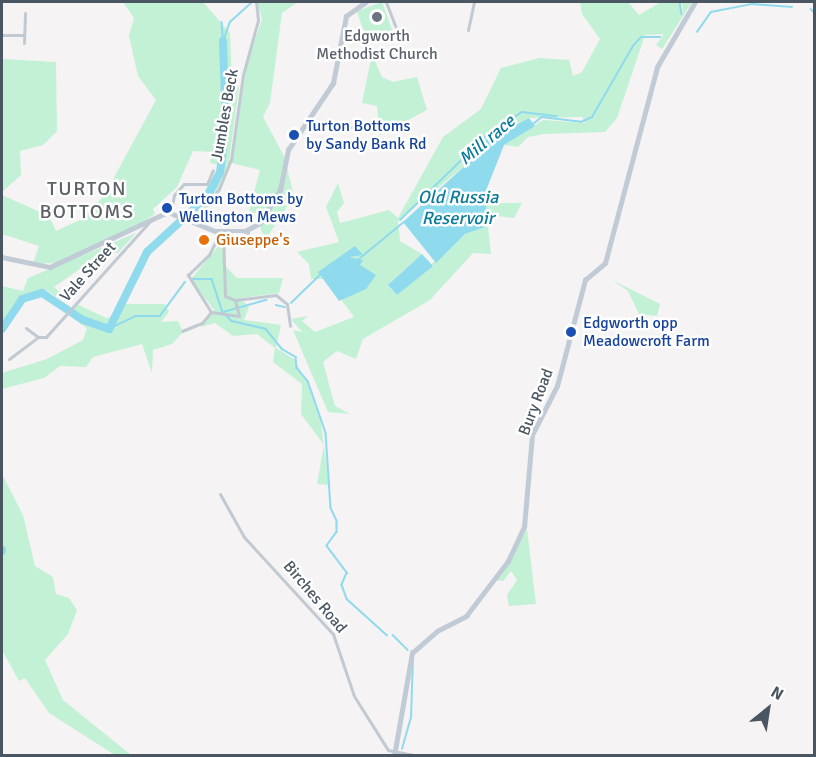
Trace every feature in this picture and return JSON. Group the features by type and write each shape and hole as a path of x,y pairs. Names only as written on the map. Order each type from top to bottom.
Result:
{"street":[{"path":"2,256 50,267 171,212 222,232 248,230 263,220 279,194 288,150 331,88 345,16 366,2"},
{"path":"386,2 395,26"},
{"path":"468,30 474,2"},
{"name":"Bury Road","path":"394,755 412,653 436,631 466,616 508,561 524,527 532,435 557,386 585,280 604,263 657,67 695,2"},
{"name":"Jumbles Beck","path":"190,221 219,189 231,160 243,75 258,20 256,3"},
{"path":"24,43 25,13"},
{"path":"2,35 24,35"},
{"path":"307,121 345,129 370,122"},
{"path":"171,212 174,195 184,184 204,185 213,170"},
{"name":"Vale Street","path":"38,337 46,337 152,219"},
{"path":"248,230 248,245"},
{"path":"222,232 221,279 225,296 235,300 276,295 287,304 290,326"},
{"path":"222,232 209,255 188,275 212,312 229,318 241,315 235,300"},
{"path":"182,331 202,323 212,312"},
{"path":"9,359 38,337 26,328"},
{"name":"Birches Road","path":"220,494 244,537 333,634 354,696 394,755"},
{"path":"394,755 419,756"}],"green space":[{"path":"123,2 203,2 230,33 232,85 239,87 229,162 219,188 192,218 186,212 202,196 219,165 210,163 212,152 193,151 177,187 153,209 155,214 125,234 58,263 33,264 39,246 2,234 2,195 49,216 56,231 80,220 104,196 156,100 138,76 129,36 134,18"},
{"path":"257,2 298,2 282,13 270,103 263,117 284,156 294,196 266,239 253,250 252,244 264,238 260,226 268,217 249,211 260,170 231,163 247,63 262,19"},
{"path":"382,2 393,33 368,42 357,11"},
{"path":"580,2 628,2 639,15 661,2 679,2 683,15 682,2 692,2 662,49 656,45 664,34 645,35 617,118 605,132 544,134 528,137 518,147 504,145 543,120 585,123 582,117 529,118 483,142 468,163 398,221 400,241 422,254 388,285 397,295 465,234 488,226 491,254 473,253 430,300 363,339 356,359 337,351 323,362 335,406 350,414 328,412 293,330 302,332 291,319 308,316 302,321 315,332 354,317 326,279 311,279 309,264 297,252 339,242 326,207 338,183 344,203 337,212 340,223 389,210 398,218 443,137 481,109 501,68 539,58 569,60 573,76 582,72 600,39 582,14"},
{"path":"372,54 382,77 393,82 417,77 427,110 380,135 377,106 362,103"},
{"path":"2,59 56,62 57,131 43,145 20,151 21,175 2,192"},
{"path":"485,203 522,203 514,218 497,216 488,226"},
{"path":"136,233 118,253 103,253 54,287 63,295 60,299 44,289 20,297 2,325 2,286 23,291 28,278"},
{"path":"221,243 226,267 237,278 283,278 279,293 240,298 249,307 244,320 281,325 276,348 294,359 307,382 321,423 324,445 301,414 302,384 273,362 275,348 257,334 233,336 215,323 200,327 214,310 191,279"},
{"path":"612,280 660,304 657,316 639,314 628,291"},
{"path":"77,304 106,318 118,316 125,304 165,304 169,312 161,322 178,321 183,332 172,344 153,350 152,373 142,344 93,357 86,367 60,366 44,378 2,389 2,373 47,359 83,340 87,328 68,315"},
{"path":"324,446 329,485 317,484"},
{"path":"2,474 23,515 35,566 53,577 56,594 69,598 77,610 68,634 45,660 63,700 131,755 115,755 49,713 25,678 19,681 2,650"},
{"path":"527,529 536,604 509,606 507,595 517,580 511,571 503,581 496,580"}],"water":[{"name":"Old Russia Reservoir","path":"529,118 535,126 504,145 485,193 488,226 465,234 436,263 403,222 468,163 483,142"},
{"path":"355,246 363,255 349,257 363,260 360,265 376,275 366,289 339,301 318,272"},
{"path":"422,254 433,266 397,295 388,285"}],"waterway":[{"path":"223,41 230,22 252,2"},
{"path":"680,2 682,14"},
{"path":"697,32 711,12 752,4 792,7"},
{"path":"811,9 814,12"},
{"path":"222,22 223,37"},
{"path":"533,124 542,117 581,122 592,117 633,46 641,37 660,37"},
{"path":"2,329 22,299 42,293 83,320 109,329 147,252 207,197 220,173 226,124 223,41"},
{"name":"Mill race","path":"400,220 486,136 522,112 557,116"},
{"path":"359,259 404,222"},
{"path":"291,303 320,275"},
{"path":"192,279 212,279 223,312 266,300"},
{"path":"109,329 136,316 160,316 185,282"},
{"path":"276,305 285,307"},
{"path":"223,312 232,321 266,329 282,349 296,357 297,368 308,381 326,433 331,508 337,521 337,532 327,546 347,573 342,585 347,599 387,635"},
{"path":"393,635 408,650"},
{"path":"402,749 411,718 413,657"}],"place":[{"name":"Edgworth Methodist Church","path":"377,17"},
{"name":"Turton Bottoms by Sandy Bank Rd","path":"294,135"},
{"name":"Turton Bottoms by Wellington Mews","path":"167,208"},
{"name":"Giuseppe's","path":"204,240"},
{"name":"Edgworth opp Meadowcroft Farm","path":"571,332"}],"district":[{"name":"TURTON BOTTOMS","path":"87,200"}]}
